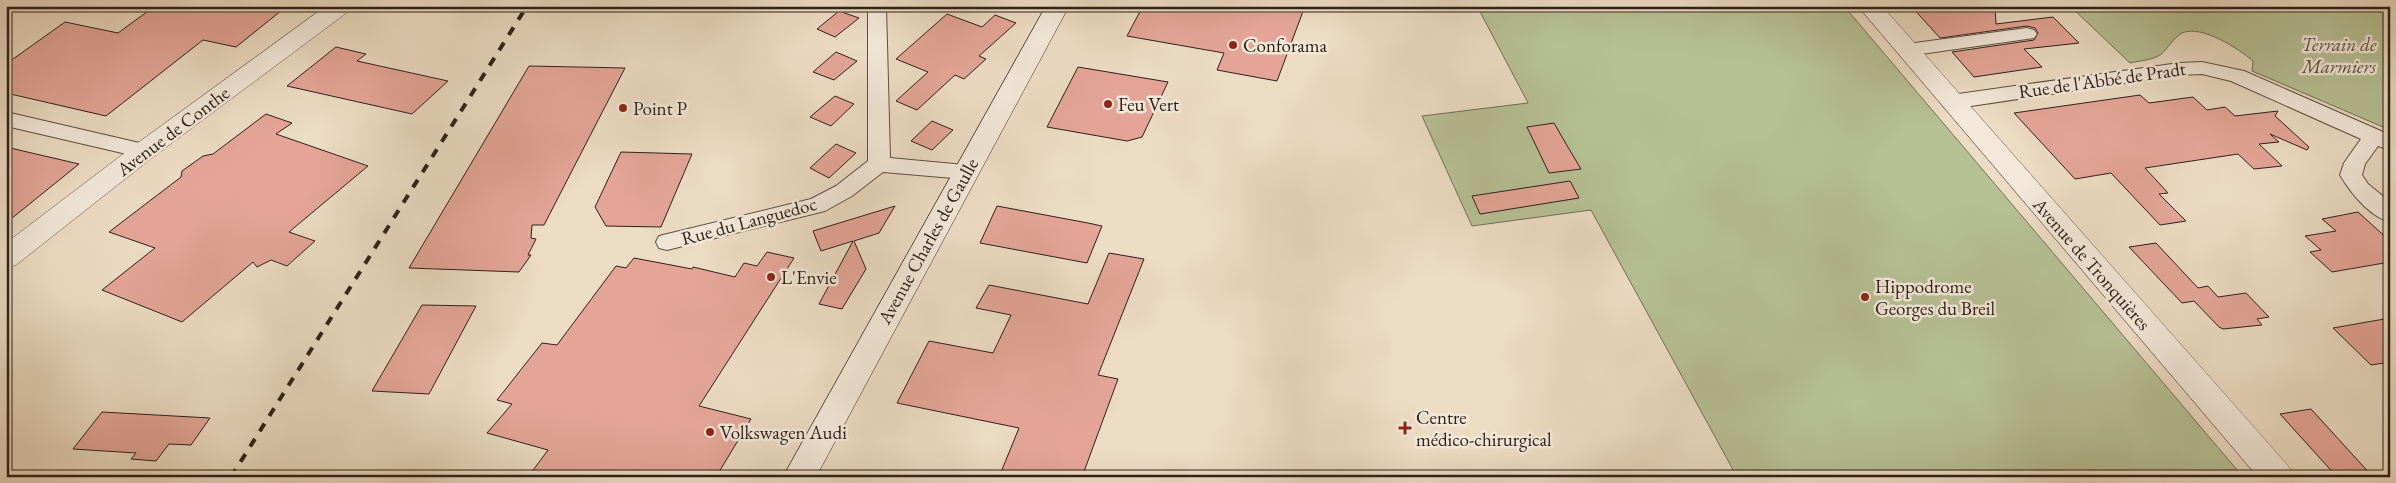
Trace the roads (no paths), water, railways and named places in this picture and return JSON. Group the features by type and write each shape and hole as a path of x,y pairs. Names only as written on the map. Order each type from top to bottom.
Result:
{"street":[{"name":"Avenue de Conthe","path":"6,258 144,151 341,6"},
{"path":"877,6 879,164 965,172"},
{"name":"Avenue Charles de Gaulle","path":"799,477 965,172 1058,6"},
{"name":"Avenue de Tronquières","path":"1869,6 2278,477"},
{"path":"1908,50 2027,34"},
{"name":"Rue de l'Abbé de Pradt","path":"1951,102 2179,69 2202,68 2237,76 2382,139"},
{"path":"6,120 144,151"},
{"path":"2382,139 2355,163 2351,175 2360,189 2390,214"},
{"name":"Rue du Languedoc","path":"667,242 817,205 844,191 879,164"}],"railway":[{"path":"231,477 527,6"}],"place":[{"name":"Conforama","path":"1233,45"},
{"name":"Feu Vert","path":"1108,104"},
{"name":"Point P","path":"623,108"},
{"name":"L'Envie","path":"771,277"},
{"name":"Hippodrome Georges du Breil","path":"1865,297"},
{"name":"Centre médico-chirurgical","path":"1405,428"},
{"name":"Volkswagen Audi","path":"710,432"}],"park label":[{"name":"Terrain de Marmiers","path":"2339,55"}]}
